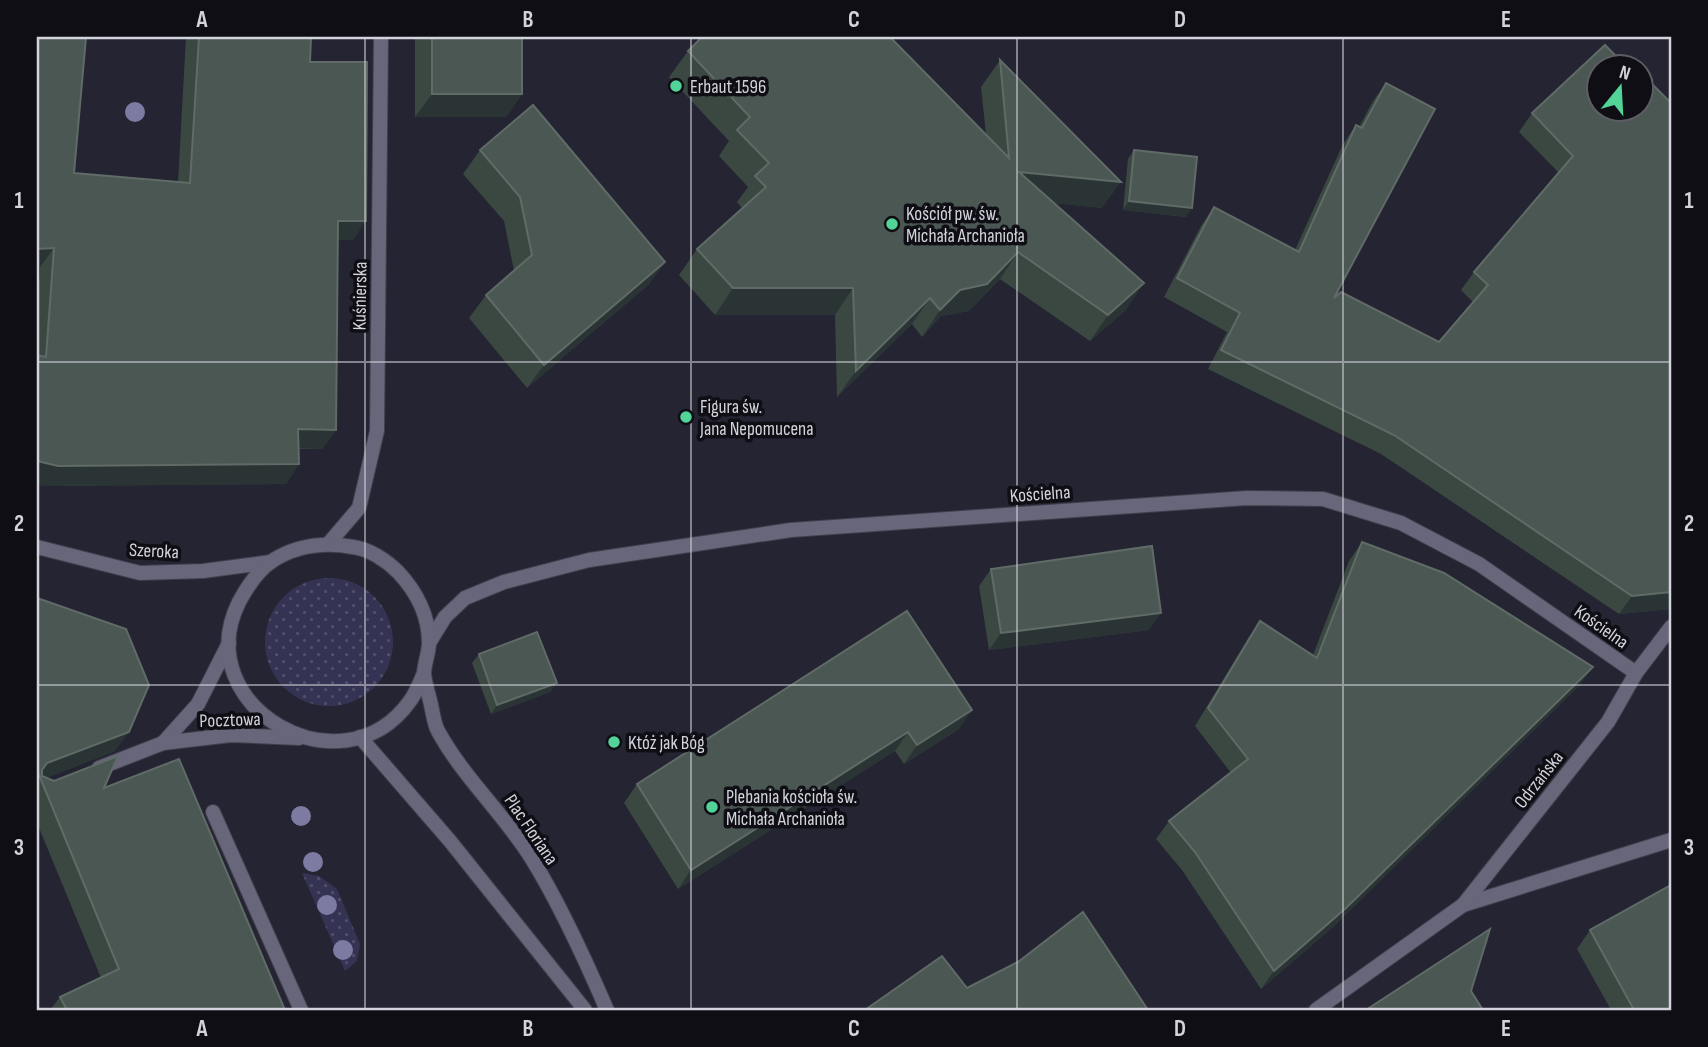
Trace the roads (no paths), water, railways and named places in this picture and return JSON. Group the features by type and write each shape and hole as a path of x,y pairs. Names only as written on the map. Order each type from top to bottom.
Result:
{"street":[{"name":"Kuśnierska","path":"329,543 359,508 377,431 381,37"},
{"name":"Kościelna","path":"429,643 445,617 465,598 504,582 589,560 791,530 1247,498 1323,499 1401,523 1479,564 1636,673"},
{"path":"329,543 360,548 387,562 410,584 419,603 429,643 424,673 410,702 388,723 360,737 329,743 299,738 270,723 248,701 234,674 229,643 235,611 244,593 271,562 298,548 329,543"},
{"name":"Szeroka","path":"37,547 140,573 203,571 271,562"},
{"name":"Odrzańska","path":"1316,1010 1463,905 1608,722 1636,673 1671,627"},
{"name":"Pocztowa","path":"163,743 198,704 229,643"},
{"name":"Plac Floriana","path":"424,673 436,729 532,858 583,955 607,1010"},
{"name":"Pocztowa","path":"87,773 163,743 231,734 299,738"},
{"path":"360,737 450,841 585,1010"},
{"path":"213,812 301,1010"},
{"name":"Odrzańska","path":"1463,905 1671,840"}],"place":[{"name":"Erbaut 1596","path":"676,86"},
{"name":"Kościół pw. św. Michała Archanioła","path":"892,224"},
{"name":"Figura św. Jana Nepomucena","path":"686,417"},
{"name":"Któż jak Bóg","path":"614,742"},
{"name":"Plebania kościoła św. Michała Archanioła","path":"712,807"}]}
